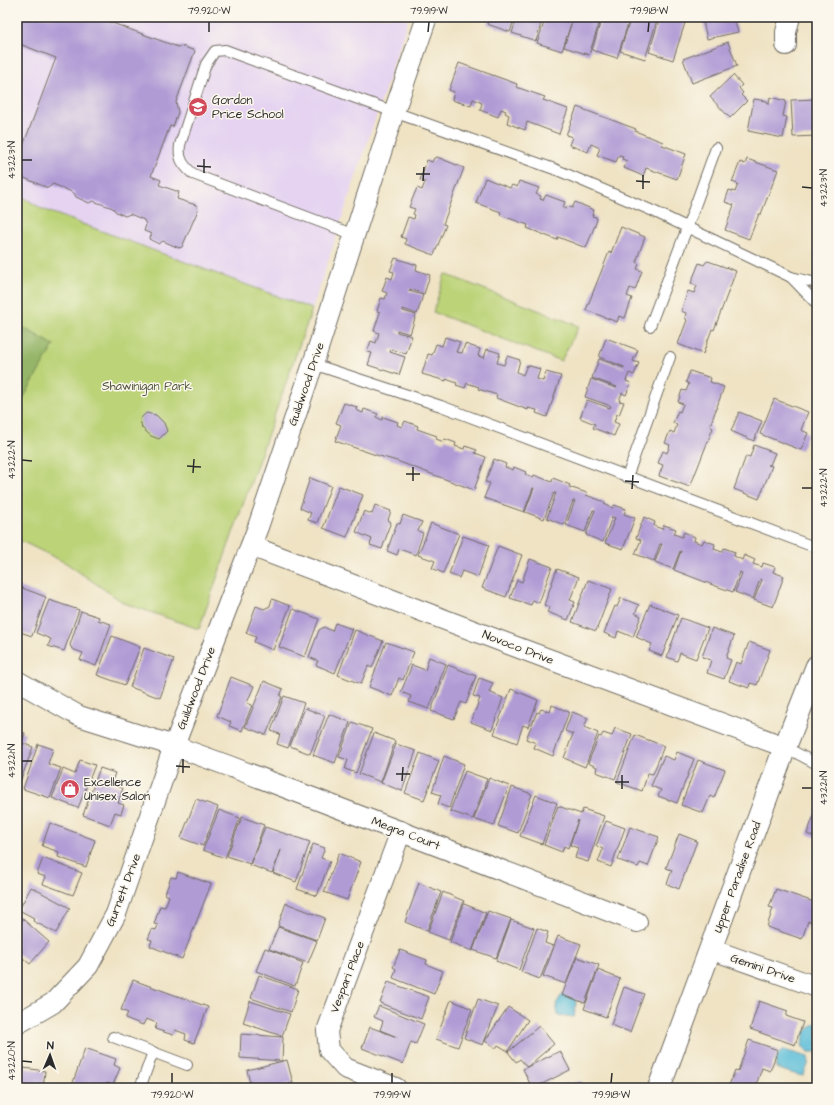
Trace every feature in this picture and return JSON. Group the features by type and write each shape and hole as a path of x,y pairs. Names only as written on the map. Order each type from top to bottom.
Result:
{"main road":[{"name":"Upper Paradise Road","path":"659,1088 785,747 817,666"}],"street":[{"name":"Guildwood Drive","path":"174,746 251,546 313,364 394,112 427,17"},
{"path":"786,45 786,32 790,17"},
{"name":"Novoco Drive","path":"251,546 785,747"},
{"name":"Megna Court","path":"17,682 79,716 174,746 401,831 637,922"},
{"name":"Gurnett Drive","path":"17,1024 53,1004 88,966 116,914 174,746"},
{"name":"Vespari Place","path":"396,1088 345,1068 329,1050 327,1031 401,831"},
{"name":"Gemini Drive","path":"710,949 817,987"}],"lane":[{"path":"355,235 193,174 185,167 178,155 180,145 206,64 215,51 225,50 557,170 653,211 791,278 817,283"},
{"path":"650,326 688,228 716,148"},
{"path":"791,278 817,304"},
{"path":"627,477 670,357"},
{"path":"313,364 441,406 817,548"},
{"path":"785,747 817,764"},
{"path":"113,1037 187,1065"},
{"path":"140,1088 153,1052"}],"shaded area":[{"name":"Gordon Price School","path":"17,17 400,17 408,20 312,309 42,209 17,193"}],"green space":[{"name":"Shawinigan Park","path":"17,193 42,209 312,309 199,629 124,603 66,563 17,539"},
{"path":"445,274 579,326 561,361 433,312"},
{"path":"17,324 54,345 17,409"}],"water":[{"path":"567,995 574,997 576,1003 574,1017 558,1015 556,1004 561,996"},
{"path":"814,1024 817,1024 817,1052 809,1052 802,1046 805,1032"},
{"path":"784,1050 808,1057 809,1063 803,1076 776,1068 777,1057 779,1053"}],"building":[{"path":"17,17 96,17 178,47 182,46 195,51 176,102 178,112 173,127 170,126 151,176 161,180 159,185 179,192 177,199 196,205 198,210 182,247 179,248 163,241 159,244 149,239 152,234 144,231 146,225 144,220 130,214 125,216 116,212 113,208 93,201 89,203 76,197 74,193 53,184 48,188 17,175 17,162 56,58 17,43"},
{"path":"489,17 515,17 510,32 487,24"},
{"path":"517,17 543,17 536,41 512,33"},
{"path":"546,17 601,17 589,55 564,47 572,21 562,51 537,43"},
{"path":"602,17 630,17 617,58 592,50"},
{"path":"631,17 658,17 645,59 620,51"},
{"path":"660,17 687,17 673,60 649,52"},
{"path":"702,17 740,17 741,20 735,22 738,32 707,39"},
{"path":"728,42 737,66 692,83 683,59"},
{"path":"459,63 517,84 516,87 545,97 543,100 568,109 559,134 527,122 525,130 507,123 509,115 505,113 506,111 501,109 498,117 480,110 482,103 473,99 471,106 452,100 454,92 449,90"},
{"path":"733,75 742,85 739,88 743,93 741,95 747,101 730,118 710,97"},
{"path":"770,97 786,101 783,116 787,117 783,138 748,131 754,99 767,101 767,104 769,104"},
{"path":"817,99 817,136 793,137 791,100"},
{"path":"577,107 636,129 635,131 663,142 662,145 686,154 677,179 646,168 643,176 624,168 627,161 622,159 623,156 619,155 616,162 597,155 600,148 591,144 588,152 569,145 572,137 566,135"},
{"path":"437,157 464,168 443,224 446,225 434,255 405,244 406,239 401,237 408,217 414,219 415,215 413,214 415,209 409,207 417,188 422,190 425,182 420,180 427,160 432,162 434,158"},
{"path":"747,159 778,170 761,214 759,214 749,239 725,230 734,205 725,202 729,190 735,192 738,184 732,182 740,162 745,164"},
{"path":"485,178 510,188 512,185 517,187 519,181 539,188 536,194 541,196 540,199 543,200 546,195 565,202 563,208 566,209 567,206 572,208 575,202 594,210 592,216 596,217 597,220 586,248 558,237 557,240 527,228 528,225 500,215 501,212 476,203"},
{"path":"621,227 645,237 636,262 639,264 637,269 642,271 635,290 630,288 627,296 632,298 625,318 619,316 617,322 586,310 609,252 611,253"},
{"path":"395,258 417,265 416,270 430,275 424,294 410,289 409,291 423,295 417,314 403,309 403,311 416,315 410,334 397,330 397,332 412,336 406,354 391,349 390,352 405,357 399,375 368,365 372,353 367,352 371,341 376,343 379,333 374,331 380,312 377,311 381,298 385,299 387,293 382,291 387,277 392,279 394,272 390,271"},
{"path":"708,261 736,271 714,330 712,329 703,354 678,344 687,320 685,318 686,313 681,311 688,291 694,293 697,286 691,283 699,263 704,265"},
{"path":"445,337 460,342 456,352 462,353 465,344 480,349 478,356 484,358 487,349 500,353 497,363 504,365 507,356 520,360 517,372 523,375 527,365 540,369 537,379 543,381 546,372 561,376 547,417 536,413 537,410 528,408 528,410 496,398 497,395 478,389 479,387 467,383 465,388 446,379 446,381 422,374 428,354 432,355 436,344 442,346"},
{"path":"606,338 638,350 633,361 639,363 634,375 629,373 626,381 631,383 626,395 622,393 619,401 624,402 619,415 617,414 614,422 619,424 614,436 593,428 595,424 580,418 587,400 610,408 611,406 585,397 591,379 616,388 617,387 592,378 599,359 624,368 599,357"},
{"path":"690,371 711,378 710,382 724,387 710,426 713,428 690,487 659,476 663,465 658,463 663,451 667,453 670,445 665,443 670,431 674,433 677,425 673,423 683,404 678,402 682,390 686,391 689,384 686,382"},
{"path":"774,399 808,412 801,430 808,433 801,450 760,434"},
{"path":"344,403 357,407 356,410 363,413 364,409 378,414 376,417 382,420 383,417 398,422 397,425 402,427 405,421 418,426 417,429 437,436 436,439 444,442 445,439 456,443 455,446 464,449 465,446 477,450 475,453 486,457 474,490 397,461 335,441 341,425 336,423"},
{"path":"739,412 762,421 754,441 731,431"},
{"path":"146,413 156,415 164,423 167,431 159,439 151,436 142,428 140,419"},
{"path":"754,445 775,453 770,465 768,465 772,466 759,499 734,489 746,456 750,457"},
{"path":"494,459 506,464 505,467 513,470 514,467 526,472 525,474 533,478 534,475 552,482 553,478 570,485 569,487 587,493 586,495 605,502 604,504 613,508 614,505 626,509 624,514 635,518 623,549 605,543 615,518 612,517 603,542 586,535 595,510 593,510 585,532 566,525 575,501 573,501 564,525 547,518 556,493 554,493 544,519 525,512 534,488 524,512 484,498 490,483 485,482"},
{"path":"310,478 331,486 317,523 308,520 311,513 300,508"},
{"path":"339,486 363,495 347,537 323,528"},
{"path":"375,505 391,511 388,520 391,522 382,549 370,545 372,539 356,532 364,511 372,514"},
{"path":"403,515 422,522 418,531 423,533 416,555 399,549 397,555 387,551 397,523 400,524"},
{"path":"644,517 655,522 654,526 662,529 664,525 676,529 674,534 682,537 684,532 695,537 694,541 702,544 704,540 715,544 714,549 722,552 724,548 735,552 734,556 742,560 744,555 755,560 753,564 762,567 763,563 775,567 773,572 784,576 773,607 754,600 762,580 760,579 753,599 735,592 742,573 740,572 733,592 674,570 681,551 673,569 655,562 662,544 660,544 654,561 635,554 641,540 636,538"},
{"path":"431,523 459,534 443,573 432,568 435,561 418,555"},
{"path":"463,536 489,545 478,577 462,571 459,578 449,574"},
{"path":"498,546 522,555 506,597 482,588"},
{"path":"530,559 552,567 539,603 533,600 531,605 510,598 517,580 522,582"},
{"path":"557,569 579,577 570,600 575,602 568,620 547,612 550,607 544,605"},
{"path":"588,580 612,589 596,631 572,622"},
{"path":"17,586 46,597 32,636 17,631"},
{"path":"621,598 639,605 635,613 641,616 633,637 618,631 616,638 604,633 615,606 617,607"},
{"path":"272,599 290,606 273,650 254,642 256,637 246,633 256,606 264,609 270,606"},
{"path":"49,600 79,610 64,651 48,646 51,639 36,633"},
{"path":"650,604 678,615 662,656 649,651 652,644 636,637"},
{"path":"293,609 319,619 305,657 279,647"},
{"path":"81,611 99,617 98,620 111,624 96,666 80,660 83,653 72,649 70,645"},
{"path":"681,618 708,628 696,659 680,653 677,661 667,657"},
{"path":"335,623 352,629 335,673 316,665 318,661 309,657 319,630 324,627 332,631"},
{"path":"712,628 734,636 726,658 731,660 724,679 707,673 711,660 702,657"},
{"path":"355,630 383,641 372,668 368,666 361,684 338,675"},
{"path":"112,636 140,647 125,685 97,675"},
{"path":"386,642 414,652 403,680 399,678 392,696 369,687"},
{"path":"749,642 770,650 757,685 750,683 749,688 729,681 736,662 741,664"},
{"path":"144,648 174,659 160,698 130,687"},
{"path":"429,657 446,664 429,709 409,702 411,696 401,692 412,665 425,670"},
{"path":"448,665 476,676 466,704 461,702 454,719 431,711"},
{"path":"231,677 254,686 247,703 252,705 242,731 229,726 231,722 217,716"},
{"path":"479,678 493,683 489,692 503,698 492,730 471,722 480,698 473,696"},
{"path":"264,681 283,689 280,696 282,697 266,735 245,727"},
{"path":"511,689 538,700 528,727 523,725 517,743 494,734"},
{"path":"284,696 304,703 288,748 277,744 280,734 271,731"},
{"path":"552,705 569,712 553,756 534,748 536,743 526,739 537,712 539,713 541,709 550,712"},
{"path":"305,708 325,716 310,754 290,746"},
{"path":"572,712 588,718 584,727 598,733 585,767 564,758 573,734 565,731"},
{"path":"329,714 350,722 335,763 313,755"},
{"path":"352,722 372,729 356,773 345,769 348,760 339,757"},
{"path":"615,728 632,734 615,779 596,772 597,767 588,763 599,736 601,737 603,733 612,736"},
{"path":"17,730 25,733 22,743 33,747 20,782 17,781"},
{"path":"374,733 395,741 381,782 359,774"},
{"path":"635,735 664,746 653,774 648,773 642,791 617,782"},
{"path":"38,744 53,749 48,764 61,768 50,798 23,789"},
{"path":"396,744 416,751 402,791 381,783"},
{"path":"677,752 694,759 677,803 658,796 661,790 651,786 664,756 674,760"},
{"path":"420,753 439,761 424,800 405,793"},
{"path":"444,756 464,764 449,808 438,804 441,795 432,792"},
{"name":"Excellence Unisex Salon","path":"80,760 95,765 78,808 52,798 63,769 75,774"},
{"path":"698,760 725,770 714,798 710,796 703,813 681,805"},
{"path":"100,768 115,773 111,784 123,788 118,803 124,805 121,814 115,812 110,825 83,815"},
{"path":"465,771 487,779 473,819 450,811"},
{"path":"489,778 509,786 494,826 474,819"},
{"path":"512,787 532,794 518,833 498,826"},
{"path":"536,795 557,803 542,844 520,836"},
{"path":"196,799 218,807 203,846 181,838"},
{"path":"558,806 581,814 583,809 604,816 588,862 575,858 578,848 570,845 578,820 568,848 564,846 562,852 544,845"},
{"path":"817,807 817,838 807,834"},
{"path":"219,810 240,818 225,858 203,850"},
{"path":"242,817 264,825 250,864 227,856"},
{"path":"606,821 625,828 611,867 598,862 603,849 596,846"},
{"path":"50,823 95,840 86,867 58,857 59,852 42,846"},
{"path":"265,827 310,842 296,882 273,873 281,850 272,873 250,865"},
{"path":"630,827 659,837 648,866 640,863 638,867 618,860"},
{"path":"679,834 697,841 679,889 667,884 672,870 666,868"},
{"path":"313,844 325,848 321,858 330,861 317,896 297,889"},
{"path":"339,853 361,862 347,900 324,892"},
{"path":"43,858 82,873 73,895 43,884 46,877 37,874"},
{"path":"178,872 211,884 182,959 150,946 152,940 148,939 152,929 156,930 158,925 154,924 160,906 165,907 169,896 165,894 171,877 176,878"},
{"path":"419,883 441,892 427,931 405,922"},
{"path":"31,887 70,908 56,933 33,921 34,918 19,910"},
{"path":"776,889 817,903 817,908 812,922 808,921 802,939 767,927 773,908 769,907"},
{"path":"443,892 464,901 449,940 428,932"},
{"path":"286,903 325,918 317,940 278,926"},
{"path":"464,904 486,913 472,951 450,942"},
{"path":"488,911 511,919 496,958 473,950"},
{"path":"17,914 49,942 30,964 17,953"},
{"path":"511,920 534,928 519,970 496,961"},
{"path":"278,927 317,941 308,963 269,949"},
{"path":"537,928 548,932 545,943 553,946 540,979 521,972"},
{"path":"558,936 581,944 566,984 543,976"},
{"path":"265,948 303,963 295,986 256,971"},
{"path":"400,950 427,960 426,964 443,971 434,994 393,978 396,969 393,967"},
{"path":"577,957 599,965 585,1003 562,995"},
{"path":"598,970 620,979 606,1017 584,1009"},
{"path":"259,975 298,989 291,1012 251,998"},
{"path":"133,980 208,1007 194,1043 185,1040 186,1034 175,1030 173,1035 155,1029 157,1023 146,1019 143,1025 125,1018 128,1013 121,1010"},
{"path":"388,982 429,997 421,1019 380,1003"},
{"path":"624,987 644,994 630,1032 611,1025"},
{"path":"478,999 498,1006 483,1045 464,1038"},
{"path":"451,1000 472,1009 458,1047 436,1039"},
{"path":"250,1001 290,1014 282,1036 243,1023"},
{"path":"759,1001 788,1011 786,1016 803,1022 795,1045 750,1029"},
{"path":"379,1006 424,1024 416,1044 411,1042 403,1064 362,1048 370,1027 397,1037 380,1030 383,1021 374,1017"},
{"path":"508,1007 528,1020 508,1051 498,1045 496,1048 485,1041"},
{"path":"539,1026 554,1044 527,1067 520,1059 516,1062 508,1052"},
{"path":"241,1034 283,1037 282,1061 240,1058"},
{"path":"749,1040 778,1050 770,1071 762,1068 755,1088 728,1088 735,1070 738,1071"},
{"path":"85,1048 116,1059 114,1065 120,1068 113,1085 107,1083 106,1088 71,1088"},
{"path":"560,1051 570,1070 532,1088 523,1069"},
{"path":"287,1060 293,1083 274,1088 251,1088 247,1070"},
{"path":"24,1068 45,1071 43,1088 17,1088 17,1074 23,1075"},
{"path":"581,1081 583,1088 550,1088 550,1087"}],"place":[{"name":"Gordon Price School","path":"198,107"},
{"name":"Excellence Unisex Salon","path":"70,789"}]}
